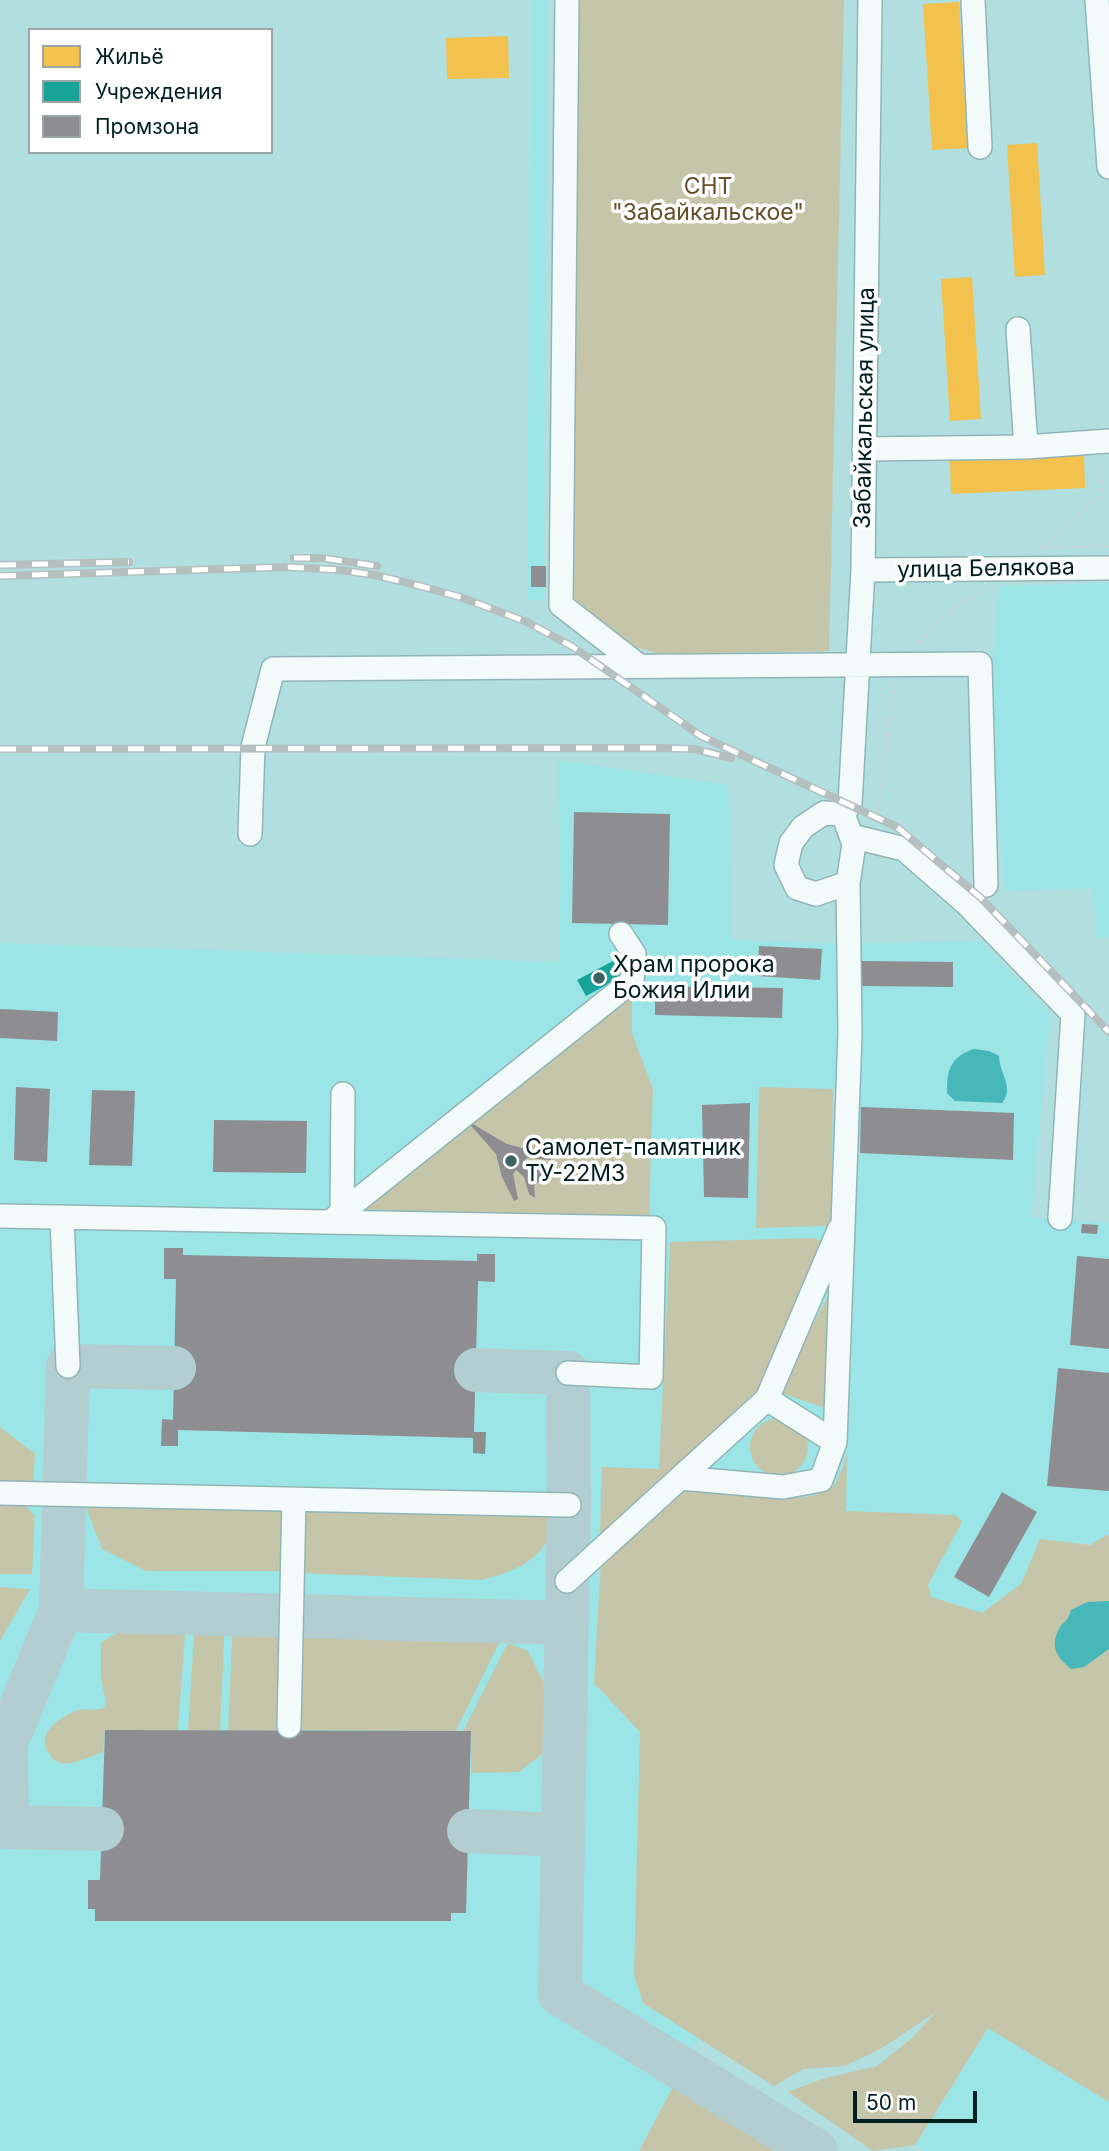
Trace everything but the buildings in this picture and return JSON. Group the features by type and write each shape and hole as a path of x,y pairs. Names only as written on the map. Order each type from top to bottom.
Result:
{"street":[{"path":"567,0 561,605 638,665"},
{"name":"Забайкальская улица","path":"843,814 850,804 863,570 870,0"},
{"path":"973,0 980,147"},
{"path":"1097,0 1105,41 1109,166"},
{"path":"1018,329 1026,447"},
{"path":"864,449 1026,447 1104,442"},
{"name":"улица Белякова","path":"863,570 1109,568"},
{"path":"250,834 253,747 274,669 980,664 986,886"},
{"path":"680,1478 783,1487 821,1480 835,1442 850,1034 848,883 854,844 843,814 824,813 803,827 791,843 786,864 797,888 806,891 816,894 848,883"},
{"path":"851,836 904,849 967,904 1073,1014 1060,1218"},
{"path":"336,1217 632,981 634,954 621,934"},
{"path":"336,1217 343,1094"},
{"path":"0,1216 336,1217 654,1228 651,1377 568,1373"},
{"path":"62,1217 68,1366"},
{"path":"567,1581 767,1399 844,1217"},
{"path":"767,1399 835,1442"},
{"path":"0,1493 569,1506"},
{"path":"289,1726 294,1499"}],"path":[{"path":"851,836 877,817 894,688 915,647 939,620 1041,547 1102,495 1104,442"}],"shaded area":[{"path":"531,0 547,0 543,600 527,600"},
{"path":"1109,583 1109,937 1096,938 1094,888 1005,891 993,754 991,676 1000,586"},
{"path":"558,760 728,785 731,940 845,944 980,941 1050,1014 1031,1217 1109,1223 1109,1534 1090,1545 1040,1539 1021,1584 983,1613 931,1598 639,2151 0,2151 0,943 560,962"},
{"path":"974,1049 989,1051 999,1056 1007,1086 1006,1097 1002,1103 955,1101 947,1093 951,1065 960,1056"},
{"path":"1109,1601 1109,1649 1084,1667 1071,1669 1056,1652 1055,1641 1059,1629 1071,1610 1087,1602"},
{"path":"988,2028 1109,2102 1109,2151 925,2151 915,2145"}],"green space":[{"name":"СНТ \"Забайкальское\"","path":"577,0 844,0 829,651 660,654 624,644 574,611"},
{"path":"632,990 632,1033 653,1089 649,1219 353,1209"},
{"path":"759,1087 833,1089 831,1221 826,1226 756,1228"},
{"path":"813,1238 824,1241 768,1376 755,1395 600,1534 602,1467 659,1469 670,1242"},
{"path":"830,1292 825,1408 778,1392"},
{"path":"779,1418 795,1423 803,1431 808,1447 803,1463 795,1471 779,1476 763,1471 755,1463 750,1447 755,1431 763,1423"},
{"path":"0,1427 35,1454 33,1485 0,1484"},
{"path":"847,1453 846,1511 956,1515 962,1522 928,1585 931,1597 982,1613 1021,1584 1040,1539 1090,1545 1109,1534 1109,2102 988,2028 915,2145 873,2151 788,2092 822,2079 877,2066 912,2038 936,2012 879,2050 844,2066 803,2069 774,2086 643,2003 634,1975 640,1732 594,1683 601,1559 687,1489 765,1498 808,1496 824,1492 835,1484"},
{"path":"84,1502 291,1503 289,1571 146,1571 102,1549"},
{"path":"0,1503 23,1503 35,1516 32,1574 0,1574"},
{"path":"299,1503 553,1514 549,1536 538,1553 511,1571 481,1580 297,1573"},
{"path":"0,1587 30,1589 0,1641"},
{"path":"143,1619 186,1620 178,1730 105,1730 103,1752 71,1763 57,1762 49,1753 45,1741 52,1726 73,1712 104,1708 106,1702 101,1679 101,1642"},
{"path":"195,1620 225,1621 220,1730 188,1730"},
{"path":"233,1620 278,1623 278,1630 284,1636 283,1730 228,1731"},
{"path":"303,1623 486,1630 501,1639 456,1731 293,1730"},
{"path":"508,1643 528,1651 549,1693 546,1751 519,1772 471,1773 471,1731 463,1731"},
{"path":"673,2087 777,2150 777,2151 639,2151"}],"taxiway":[{"path":"174,1368 68,1366 61,1610 567,1623"},
{"path":"476,1370 568,1373 569,1505 560,1994 816,2151"},
{"path":"61,1610 6,1743 7,1827 102,1829"},
{"path":"469,1831 563,1835"}],"railway":[{"path":"294,558 322,558 377,566"},
{"path":"0,565 129,562"},
{"path":"0,576 288,567 340,570 375,575 460,597 527,622 573,647 701,736 897,827 981,898 1109,1032"},
{"path":"0,749 658,748 694,749 731,758"}],"place":[{"name":"Храм пророка Божия Илии","path":"599,978"},
{"name":"Самолет-памятник ТУ-22М3","path":"511,1161"}]}
